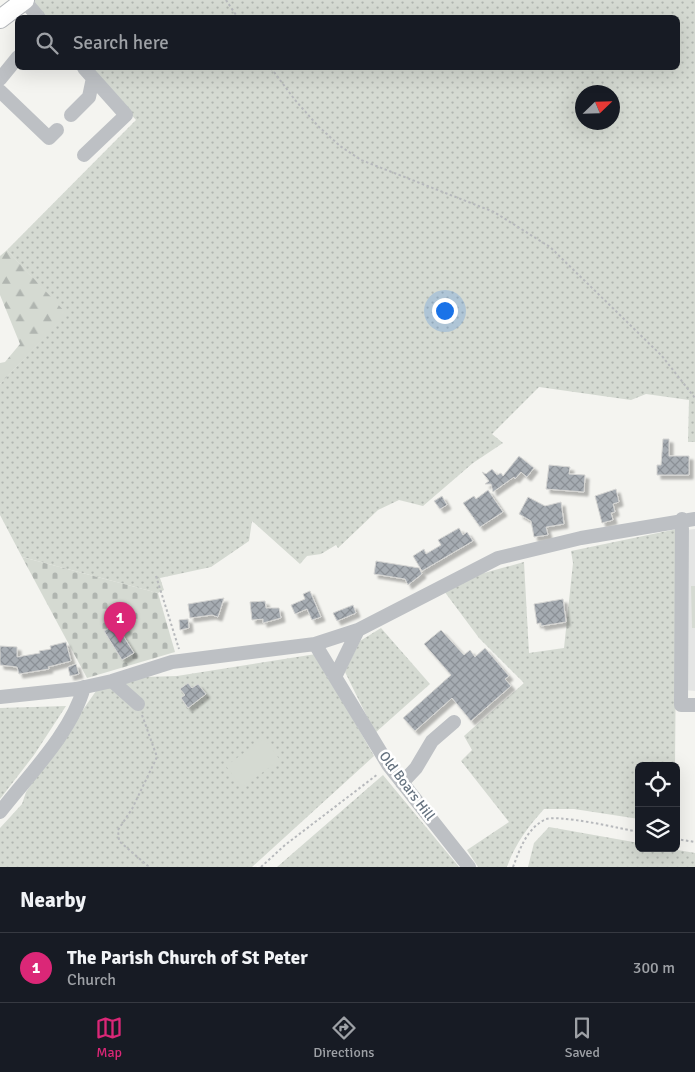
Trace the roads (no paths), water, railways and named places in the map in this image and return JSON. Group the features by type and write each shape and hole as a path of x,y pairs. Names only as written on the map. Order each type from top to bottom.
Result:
{"main road":[{"path":"0,19 24,0"}],"street":[{"path":"24,0 36,15"},
{"path":"0,79 15,61"},
{"path":"71,115 89,97 88,73"},
{"path":"84,154 126,115 88,73"},
{"path":"0,90 49,138 57,130"},
{"path":"0,697 84,687 112,681 172,662 315,644 358,630 498,558 581,538 689,519 681,706 695,705"},
{"path":"336,675 358,630"},
{"name":"Old Boars Hill","path":"315,644 336,675 388,766 469,867"},
{"path":"112,681 138,704"},
{"path":"0,812 66,726 80,702 84,687"},
{"path":"402,784 416,768 432,741 454,722"}],"place":[{"name":"The Parish Church of St Peter","path":"120,643"}]}
